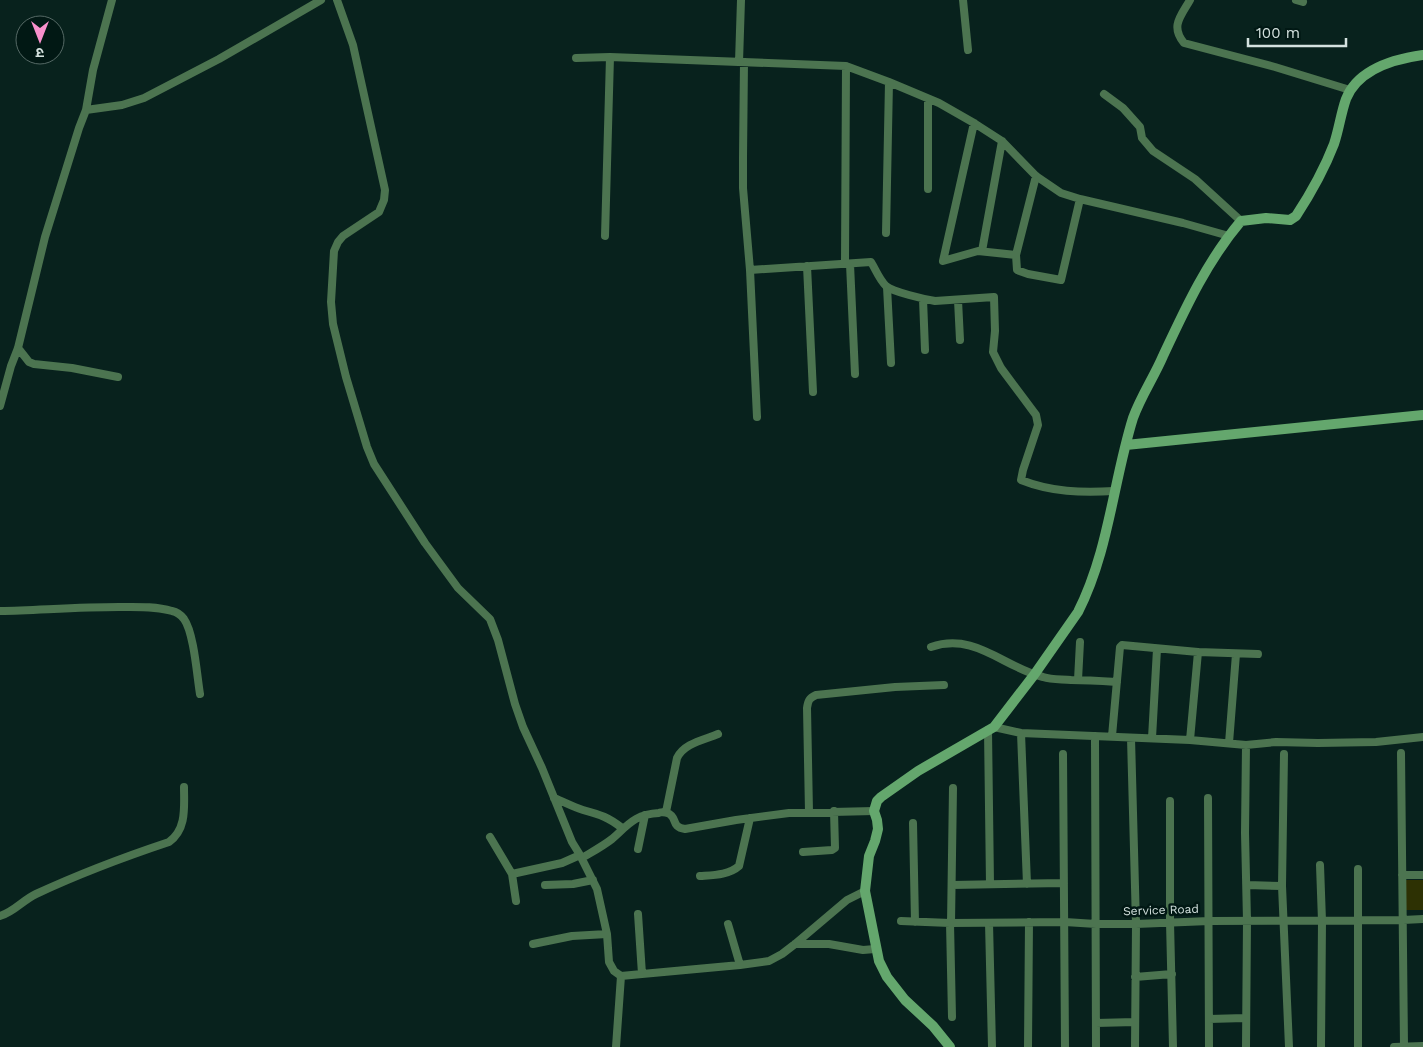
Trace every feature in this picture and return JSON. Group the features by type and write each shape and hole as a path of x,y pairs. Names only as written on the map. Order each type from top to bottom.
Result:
{"street":[{"path":"0,406 18,348 45,237 86,110 93,70 112,0"},
{"path":"86,110 122,105 144,98 321,0"},
{"path":"337,0 352,45 386,190 379,212 343,236 334,251 331,302 332,324 346,377 366,447 374,464 414,526 458,588 490,620 498,640 523,727 572,842 597,889 607,934 609,962 614,971 621,976 740,966 769,961 795,944 846,900 864,891"},
{"path":"741,0 744,188 757,417"},
{"path":"963,0 968,50"},
{"path":"1189,0 1177,24 1177,31 1184,43 1275,66 1350,90"},
{"path":"950,1047 933,1026 905,1000 887,977 875,949 864,891 869,856 878,829 874,811 877,801 918,771 991,728 1034,675 1084,601 1103,549 1114,491 1134,417 1181,316 1201,280 1229,236 1241,221 1266,218 1290,220 1296,216 1323,172 1335,142 1350,90 1368,72 1384,64 1423,55"},
{"path":"576,58 846,66 940,103 974,123 1002,141 1036,176 1061,193 1229,236"},
{"path":"604,236 610,58"},
{"path":"846,66 847,264 855,374"},
{"path":"886,233 889,82"},
{"path":"1104,94 1123,108 1140,127 1142,138 1153,151 1195,179 1241,221"},
{"path":"928,99 928,189"},
{"path":"974,123 943,261 982,251 1016,256"},
{"path":"982,251 1002,141"},
{"path":"1036,176 1016,256 1017,270 1061,280 1080,199"},
{"path":"750,270 871,262 887,287 923,299 935,301 994,297 995,331 993,352 1001,368 1036,415 1038,424 1021,480 1062,491 1090,493 1114,491"},
{"path":"807,266 813,392"},
{"path":"887,287 891,363"},
{"path":"923,299 926,350"},
{"path":"958,300 960,340"},
{"path":"18,348 29,362 34,364 72,368 118,377"},
{"path":"1126,445 1423,415"},
{"path":"0,610 126,607 172,611 182,617 187,623 200,694"},
{"path":"931,647 953,642 970,645 1034,675 1047,678 1117,682"},
{"path":"1078,680 1080,642"},
{"path":"1112,736 1120,647 1122,645 1198,652 1258,654"},
{"path":"1152,738 1157,649"},
{"path":"1190,740 1198,652"},
{"path":"1229,743 1236,654"},
{"path":"809,812 807,708 808,701 812,697 816,695 895,687 944,685"},
{"path":"991,728 1021,733 1190,740 1246,745 1276,742 1376,742 1423,737"},
{"path":"990,884 991,728"},
{"path":"1021,733 1027,884"},
{"path":"666,812 679,754 690,745 718,734"},
{"path":"1095,736 1096,1047"},
{"path":"1131,738 1136,924 1135,1047"},
{"path":"1246,745 1246,1047"},
{"path":"1401,753 1404,1046"},
{"path":"1063,754 1065,1047"},
{"path":"1284,754 1282,886 1289,1047"},
{"path":"0,916 10,912 33,895 60,883 169,842 179,832 183,824 184,787"},
{"path":"952,1017 950,923 953,788"},
{"path":"554,798 583,810 601,814 622,828"},
{"path":"1208,798 1209,1047"},
{"path":"1170,801 1170,922 1174,1047"},
{"path":"803,852 832,850 835,848 834,811"},
{"path":"512,874 581,857 611,839 622,828 644,814 666,812 672,816 679,829 686,830 789,812 874,811"},
{"path":"638,849 644,814"},
{"path":"700,876 726,873 739,866 750,818"},
{"path":"914,823 915,922"},
{"path":"490,837 512,874 516,900"},
{"path":"1320,866 1322,921 1321,1047"},
{"path":"1358,869 1358,1047"},
{"path":"1402,875 1423,875"},
{"path":"545,885 573,884 593,880"},
{"path":"952,885 1064,884"},
{"path":"1247,885 1282,886"},
{"path":"638,914 642,974"},
{"name":"Service Road","path":"901,921 1136,924 1208,921 1423,919"},
{"path":"1028,1047 1029,922"},
{"path":"989,923 992,1047"},
{"path":"728,924 740,966"},
{"path":"533,944 572,936 607,934"},
{"path":"795,944 824,944 863,950 875,949"},
{"path":"1135,977 1172,974"},
{"path":"616,1047 621,976"},
{"path":"1209,1019 1245,1018"},
{"path":"1096,1023 1135,1022"},
{"path":"1394,1047 1423,1046"}],"green space":[{"path":"1405,880 1423,880 1423,910 1405,910"}]}
